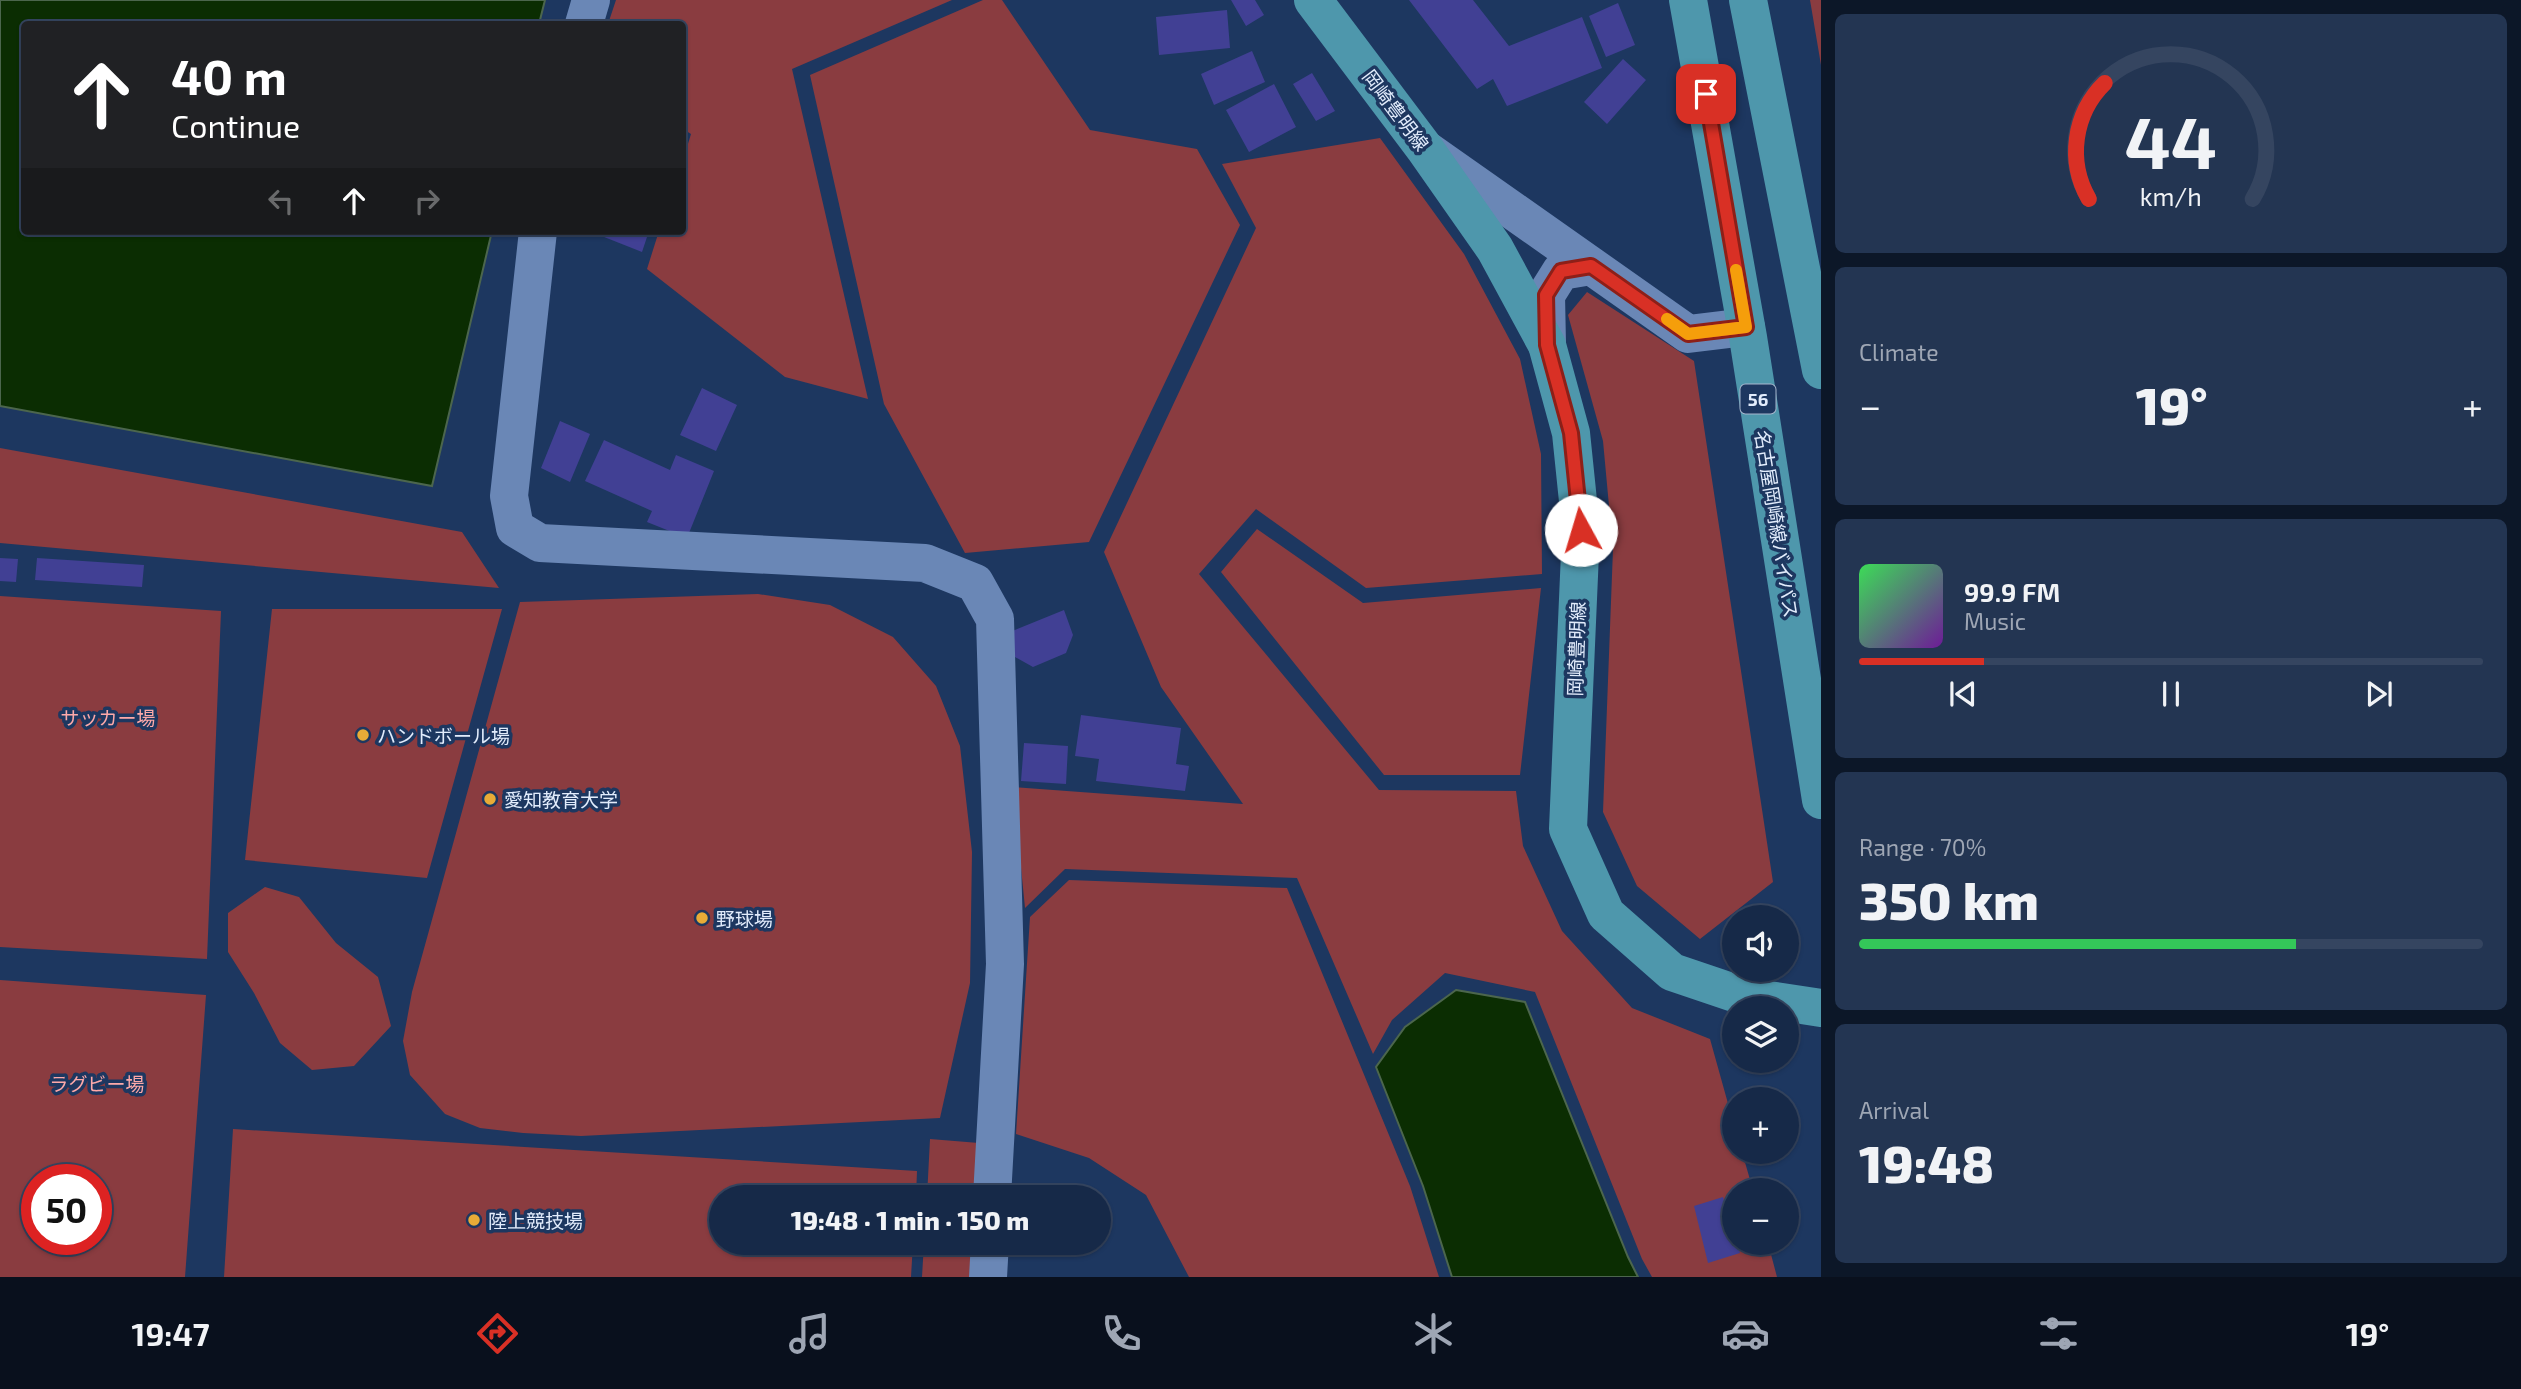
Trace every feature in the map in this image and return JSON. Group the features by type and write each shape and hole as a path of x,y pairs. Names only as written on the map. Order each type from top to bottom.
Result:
{"main road":[{"name":"岡崎豊明線","path":"1313,0 1425,149 1495,248 1547,345 1571,433 1581,530 1568,830 1606,914 1671,972 1743,996 1821,1008"},
{"name":"名古屋岡崎線バイパス","path":"1688,0 1746,327 1821,800"},
{"path":"1748,0 1821,370"}],"street":[{"path":"585,21 591,0"},
{"path":"1425,149 1688,334 1746,327"},
{"path":"538,235 509,496 515,528 540,543 925,563 975,583 995,619 1005,964 993,1185"},
{"path":"1547,345 1546,295 1561,271 1591,266"},
{"path":"988,1277 989,1255"}],"green space":[{"path":"616,0 952,0 792,69 868,399 785,377 647,269 658,235 686,235 686,150 691,134 686,131 686,21 609,21"},
{"path":"983,0 1002,0 1090,130 1197,149 1240,225 1089,542 965,553 884,404 810,75"},
{"path":"1810,0 1821,0 1821,65"},
{"path":"1380,138 1464,254 1520,359 1541,454 1542,574 1366,588 1256,509 1199,574 1379,790 1516,791 1523,846 1562,931 1632,1008 1710,1039 1723,1087 1722,1164 1745,1164 1750,1178 1722,1178 1722,1255 1771,1255 1777,1277 1652,1277 1642,1259 1535,992 1445,973 1392,1020 1373,1054 1297,878 1065,869 1025,908 1013,787 1243,804 1161,687 1104,552 1256,228 1222,164"},
{"path":"1587,292 1694,361 1773,882 1744,905 1722,905 1722,922 1700,939 1637,886 1603,812 1613,549 1603,441 1568,315"},
{"path":"0,448 462,532 499,588 0,543"},
{"path":"1257,529 1363,603 1541,588 1520,775 1384,775 1221,572"},
{"name":"野球場","path":"758,594 830,605 893,637 936,686 960,746 972,852 970,983 940,1118 581,1136 480,1128 445,1114 410,1075 403,1041 412,992 520,602"},
{"name":"サッカー場","path":"0,596 221,611 207,959 0,947"},
{"name":"ハンドボール場","path":"272,609 502,609 427,878 245,860"},
{"path":"1069,880 1287,888 1410,1186 1439,1277 1189,1277 1146,1195 1089,1158 1016,1134 1030,917"},
{"path":"265,887 299,897 336,943 378,977 391,1026 354,1066 312,1070 280,1043 254,993 228,952 228,913"},
{"name":"ラグビー場","path":"0,980 206,995 185,1277 0,1277"},
{"name":"陸上競技場","path":"233,1129 917,1171 916,1185 709,1185 709,1255 912,1255 911,1277 224,1277"},
{"path":"930,1139 979,1143 977,1185 928,1185"},
{"path":"923,1255 974,1255 973,1277 922,1277"}],"shaded area":[{"path":"0,0 545,0 540,21 21,21 21,235 491,235 432,486 0,406"},
{"path":"1456,990 1525,1002 1638,1277 1452,1277 1423,1186 1376,1067 1405,1027"}],"building":[{"path":"1231,0 1255,0 1264,15 1246,26"},
{"path":"1409,0 1473,0 1509,46 1582,17 1602,68 1507,106 1493,79 1477,89"},
{"path":"1618,3 1635,45 1606,57 1589,16"},
{"path":"1227,10 1230,48 1159,55 1156,17"},
{"path":"1252,51 1265,82 1214,105 1201,74"},
{"path":"1623,59 1646,80 1607,124 1584,102"},
{"path":"1312,73 1335,111 1316,121 1293,84"},
{"path":"1274,84 1296,127 1249,152 1226,110"},
{"path":"599,235 648,235 642,252"},
{"path":"702,388 737,405 716,451 680,435"},
{"path":"560,421 590,434 570,482 541,468"},
{"path":"604,440 670,470 676,455 714,471 687,538 647,522 652,511 585,481"},
{"path":"0,558 18,559 16,582 0,581"},
{"path":"37,558 144,565 142,587 35,580"},
{"path":"1064,610 1073,635 1066,653 1033,667 1015,657 1005,634"},
{"path":"1081,715 1181,728 1176,764 1189,766 1185,791 1096,781 1099,759 1075,756"},
{"path":"1024,743 1068,746 1066,784 1021,781"},
{"path":"1722,1197 1722,1255 1734,1255 1708,1263 1694,1206"}],"slow traffic":[{"path":"1667,319 1688,334 1746,327 1736,270"}],"place":[{"name":"ハンドボール場","path":"363,735"},
{"name":"愛知教育大学","path":"490,799"},
{"name":"野球場","path":"702,918"},
{"name":"陸上競技場","path":"474,1220"}],"route":[{"path":"1581,530 1571,433 1547,345 1546,295 1561,271 1591,266 1688,334 1746,327 1706,94"}]}
